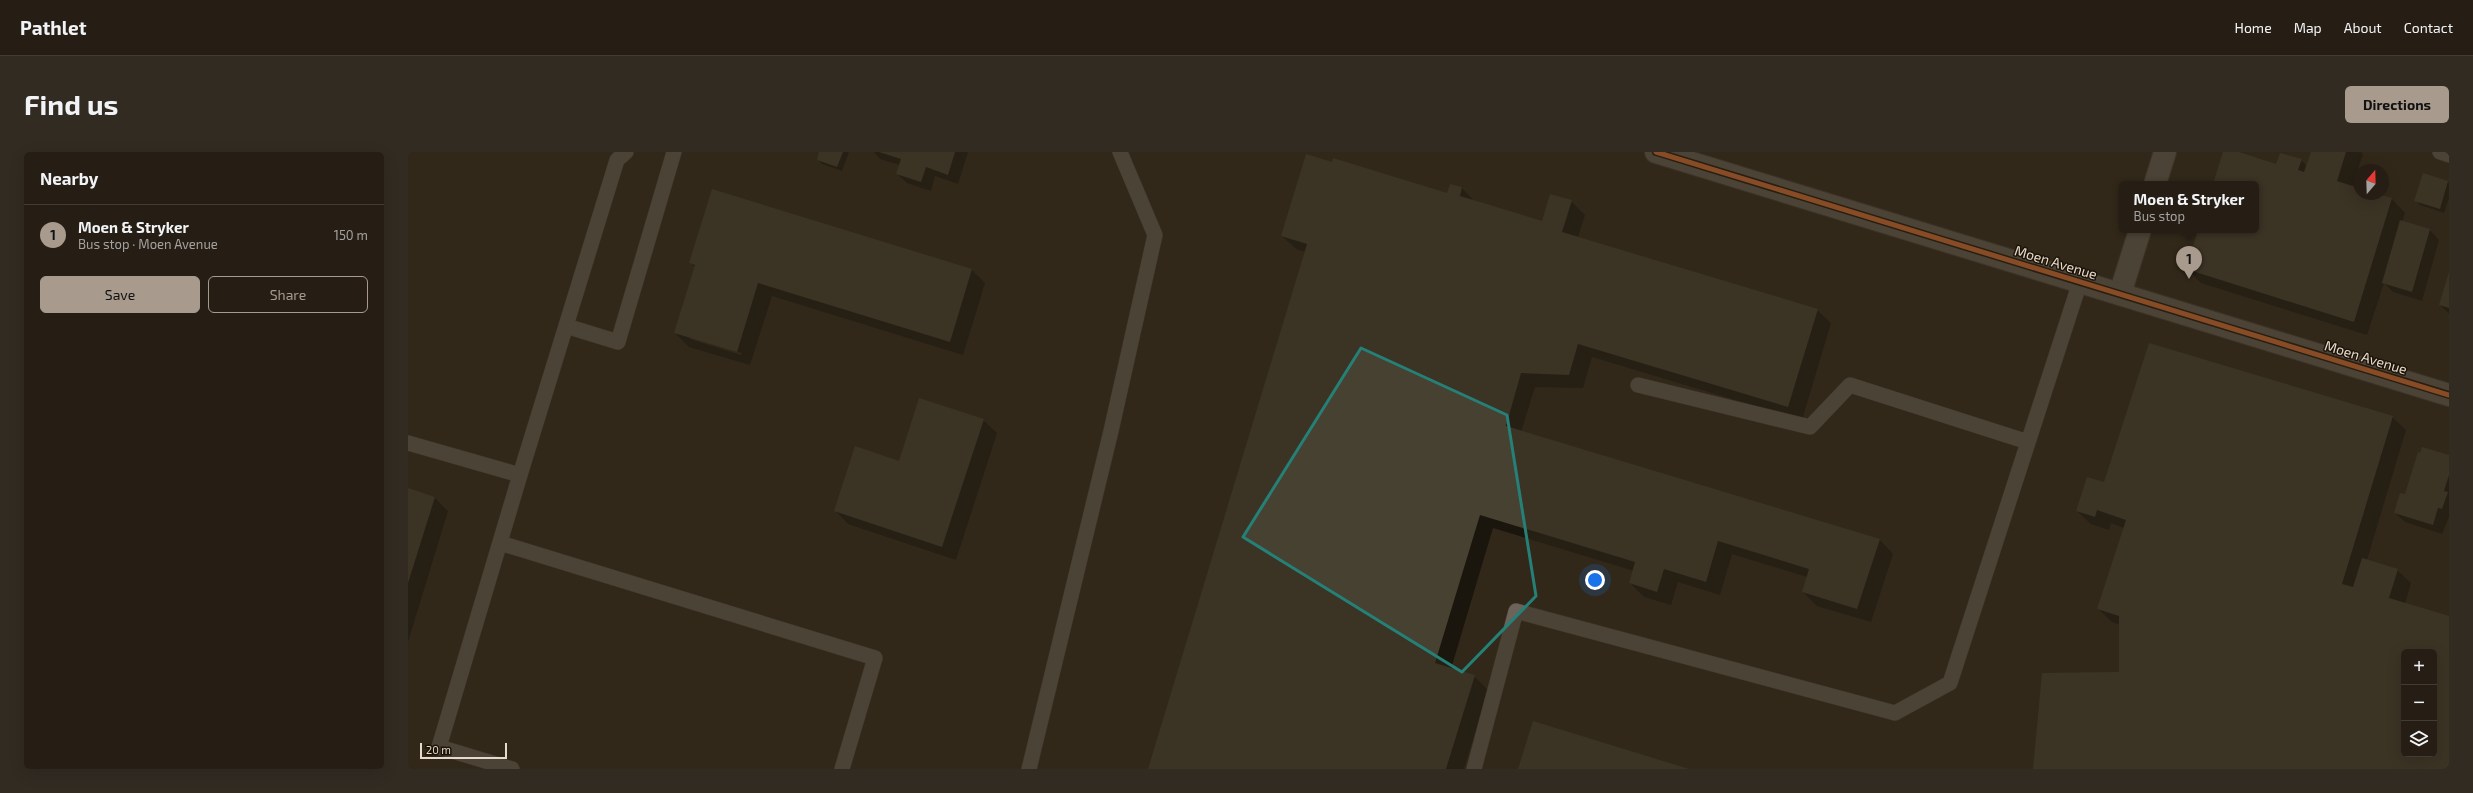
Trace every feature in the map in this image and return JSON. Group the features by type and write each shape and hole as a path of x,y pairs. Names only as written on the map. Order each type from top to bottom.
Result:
{"street":[{"name":"Moen Avenue","path":"1656,152 2449,395"},
{"path":"2155,181 2165,152"},
{"path":"2120,294 2139,233"}],"lane":[{"path":"512,769 439,747 616,160 626,152"},
{"path":"566,326 618,342 674,152"},
{"path":"1028,769 1111,431 1155,235 1120,152"},
{"path":"2440,152 2449,155"},
{"path":"1474,769 1516,611 1895,713 1950,683 2080,282"},
{"path":"1638,385 1810,427 1850,385 2028,442"},
{"path":"408,443 520,475"},
{"path":"500,544 875,658 842,769"}],"highlighted area":[{"path":"1361,348 1507,415 1536,596 1462,672 1243,537"}],"building":[{"path":"819,152 843,152 837,167 817,160"},
{"path":"879,152 955,152 948,175 926,167 921,182 896,174 901,159"},
{"path":"2223,152 2239,152 2276,164 2280,153 2302,159 2298,170 2304,172 2311,152 2346,152 2337,181 2353,186 2353,200 2389,200 2389,197 2392,198 2354,322 2186,269 2197,233 2259,233 2259,181 2214,181"},
{"path":"1306,154 1332,162 1333,158 1447,193 1450,184 1462,187 1460,196 1542,221 1550,194 1572,200 1562,232 1818,309 1788,407 1578,344 1569,375 1521,373 1506,426 1880,539 1857,609 1802,592 1809,569 1718,541 1706,582 1664,569 1657,592 1629,583 1635,562 1480,515 1435,663 1475,675 1446,769 1148,769 1307,244 1281,236"},
{"path":"2423,173 2448,181 2440,209 2414,201"},
{"path":"712,189 972,269 950,342 758,283 737,352 674,333 695,265 689,263"},
{"path":"2400,220 2430,229 2412,292 2382,283"},
{"path":"2449,272 2449,308 2439,305"},
{"path":"2149,343 2393,416 2342,584 2353,587 2362,558 2398,569 2389,598 2449,616 2449,769 2033,769 2042,673 2119,672 2119,616 2097,609 2126,520 2097,510 2095,517 2076,511 2087,477 2104,482"},
{"path":"919,398 984,419 942,547 834,511 855,446 899,461"},
{"path":"2422,447 2449,455 2449,475 2444,491 2448,492 2442,509 2438,508 2433,525 2394,513 2400,493 2405,494 2418,452 2420,453"},
{"path":"408,488 435,497 408,583"},
{"path":"1533,721 1689,769 1518,769"}],"cycle path":[{"path":"1656,152 2449,395"}],"place":[{"name":"Moen & Stryker","path":"2189,279"}]}
